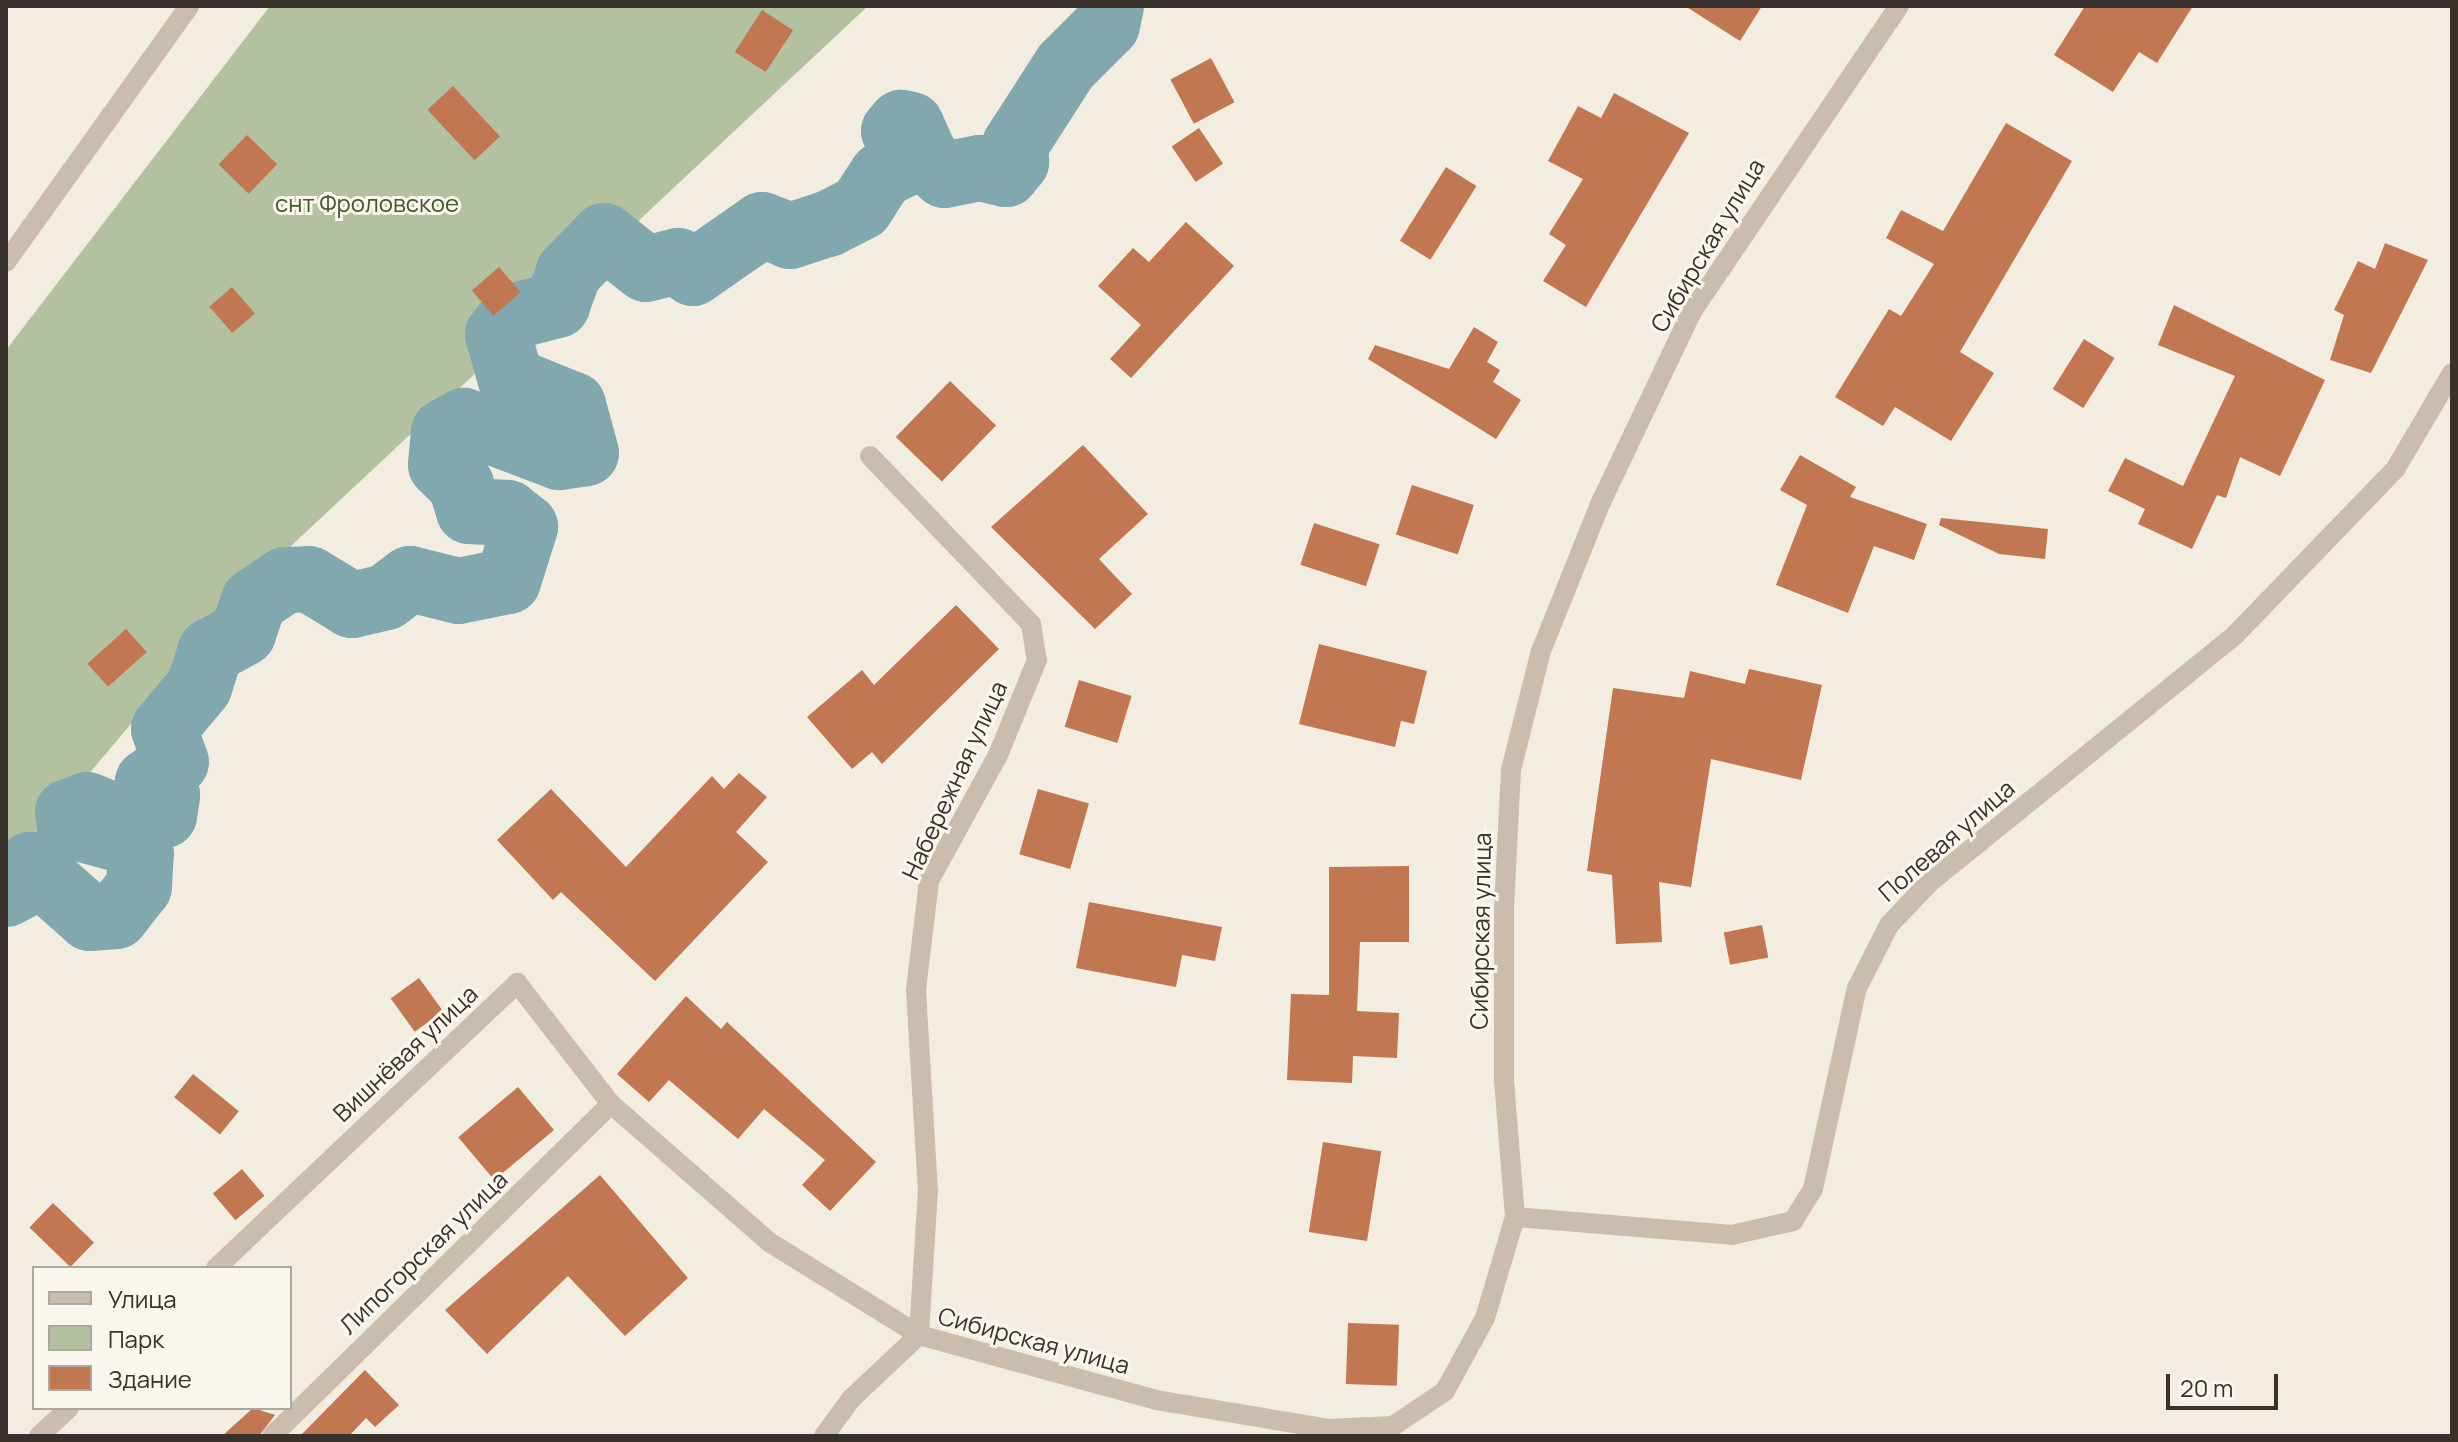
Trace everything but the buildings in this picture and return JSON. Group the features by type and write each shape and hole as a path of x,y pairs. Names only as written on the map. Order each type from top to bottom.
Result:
{"street":[{"path":"6,262 189,6"},
{"name":"Сибирская улица","path":"611,1104 769,1242 919,1335 1156,1400 1329,1429 1393,1426 1425,1410 1463,1366 1515,1217 1504,1079 1506,877 1511,770 1541,651 1601,502 1691,313 1899,6"},
{"name":"Полевая улица","path":"1515,1217 1732,1235 1793,1221 1817,1177 1857,988 1889,925 1929,883 2235,635 2396,468 2452,373"},
{"name":"Набережная улица","path":"870,456 1031,624 1037,660 998,755 929,881 916,990 928,1190 919,1335"},
{"name":"Вишнёвая улица","path":"218,1266 517,983 611,1104"},
{"name":"Липогорская улица","path":"272,1436 611,1104"},
{"path":"824,1436 851,1399 919,1335"},
{"path":"39,1436 67,1410"}],"green space":[{"name":"снт Фроловское","path":"270,6 868,6 244,590 6,872 6,350"}],"waterway":[{"path":"6,894 21,886 30,865 90,918 116,916 139,887 141,854 123,840 70,826 68,812 87,805 137,825 164,815 167,795 148,782 176,762 164,729 199,687 211,651 243,633 254,601 285,580 309,579 352,605 386,597 410,579 459,591 508,581 525,527 508,513 469,511 461,485 441,465 444,432 464,421 559,457 586,453 573,405 511,380 498,335 511,317 557,305 569,272 604,236 646,269 678,261 693,273 762,225 790,236 828,224 861,207 882,175 902,165 904,150 894,131 901,123 911,125 925,157 944,175 980,168 1006,174 1016,162 1015,145 1066,66 1107,25 1111,6"}]}
